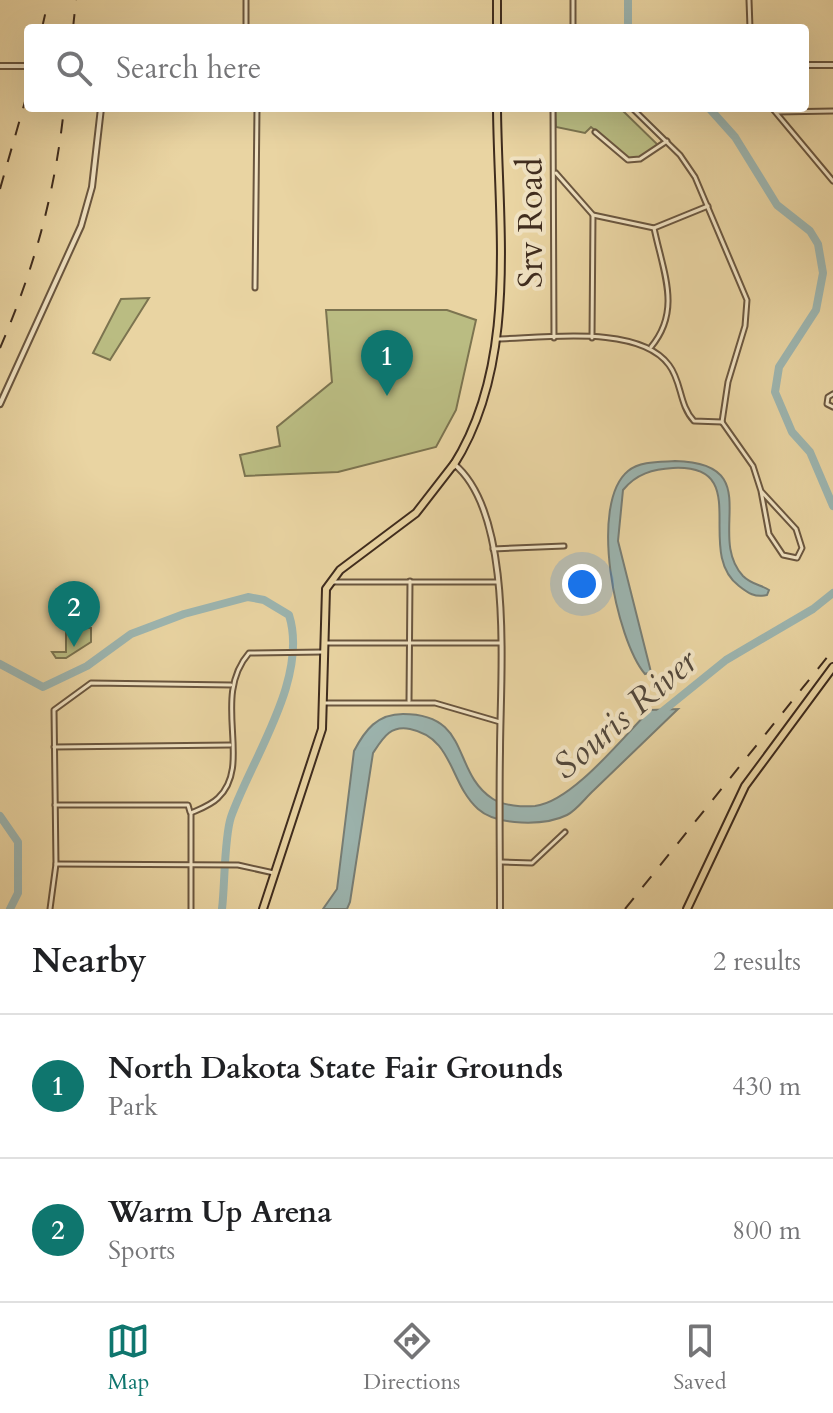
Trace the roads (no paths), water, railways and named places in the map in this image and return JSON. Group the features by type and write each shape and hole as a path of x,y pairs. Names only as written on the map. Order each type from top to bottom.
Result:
{"main road":[{"path":"497,0 497,24"},
{"path":"432,495 454,464 484,403 497,339 497,112"},
{"path":"263,909 318,745 323,703 323,606 330,582 342,568 398,529 439,486"},
{"path":"687,909 745,786 833,667"}],"street":[{"path":"246,0 246,24"},
{"path":"573,0 573,24"},
{"path":"749,0 750,24"},
{"path":"809,65 833,65"},
{"path":"0,66 24,66"},
{"path":"809,111 833,111"},
{"path":"0,404 85,214 92,187 101,112"},
{"path":"255,288 257,112"},
{"name":"Srv Road","path":"553,112 554,338"},
{"path":"636,112 667,141 695,177 747,300 745,326 728,382 722,422 753,466 769,534 783,555 797,558 802,548 796,529 761,491"},
{"path":"776,112 833,181"},
{"path":"595,132 628,160 640,159 667,141"},
{"path":"554,171 593,215 654,228 708,206"},
{"path":"592,338 593,215"},
{"path":"651,347 665,331 670,315 654,228"},
{"path":"497,339 622,338 651,347 670,366 685,411 694,421 722,422"},
{"path":"833,394 828,397 827,404 833,407"},
{"path":"454,464 478,493 499,582 500,909"},
{"path":"493,549 564,546"},
{"path":"408,703 410,581"},
{"path":"330,582 499,582"},
{"path":"323,643 500,643"},
{"path":"191,813 216,801 229,786 231,685 236,668 249,653 323,652"},
{"path":"50,909 56,864 54,710 91,683 231,685"},
{"path":"323,703 435,703 500,722"},
{"path":"54,747 232,745"},
{"path":"55,805 188,805 191,813 191,909"},
{"path":"500,861 532,863 565,832"},
{"path":"56,864 238,865 274,873"}],"water":[{"path":"675,461 703,465 720,474 727,487 730,504 729,541 733,559 746,579 769,590 767,595 752,594 739,586 726,571 721,552 718,494 711,480 697,470 673,468 652,471 633,480 623,490 618,541 651,672 645,674 624,633 616,604 608,541 610,512 616,488 628,471 644,464"},
{"path":"678,709 574,810 558,819 534,822 509,821 486,815 461,787 450,763 435,742 410,729 392,731 373,753 350,902 347,909 323,909 337,889 354,751 367,730 379,720 403,714 440,723 451,734 480,788 497,801 514,806 535,806 549,802 581,781 650,710"}],"waterway":[{"name":"Souris River","path":"628,0 628,24"},
{"name":"Souris River","path":"713,112 735,137 777,205 810,231 818,244 823,273 816,310 779,367 775,392 792,432 810,452 833,506"},
{"name":"Souris River","path":"658,715 726,660 813,609 833,593"},
{"path":"0,664 43,687 87,666 131,634 184,614 248,597 264,600 289,615 293,639 291,665 275,718 231,817 222,909"},
{"path":"0,816 18,842 18,893 10,909"}],"railway":[{"path":"73,24 76,0"},
{"path":"43,24 47,6"},
{"path":"0,189 24,105"},
{"path":"0,348 41,231 55,171 64,112"},
{"path":"625,909 833,650"}],"place":[{"name":"North Dakota State Fair Grounds","path":"387,396"},
{"name":"Warm Up Arena","path":"74,647"}]}
